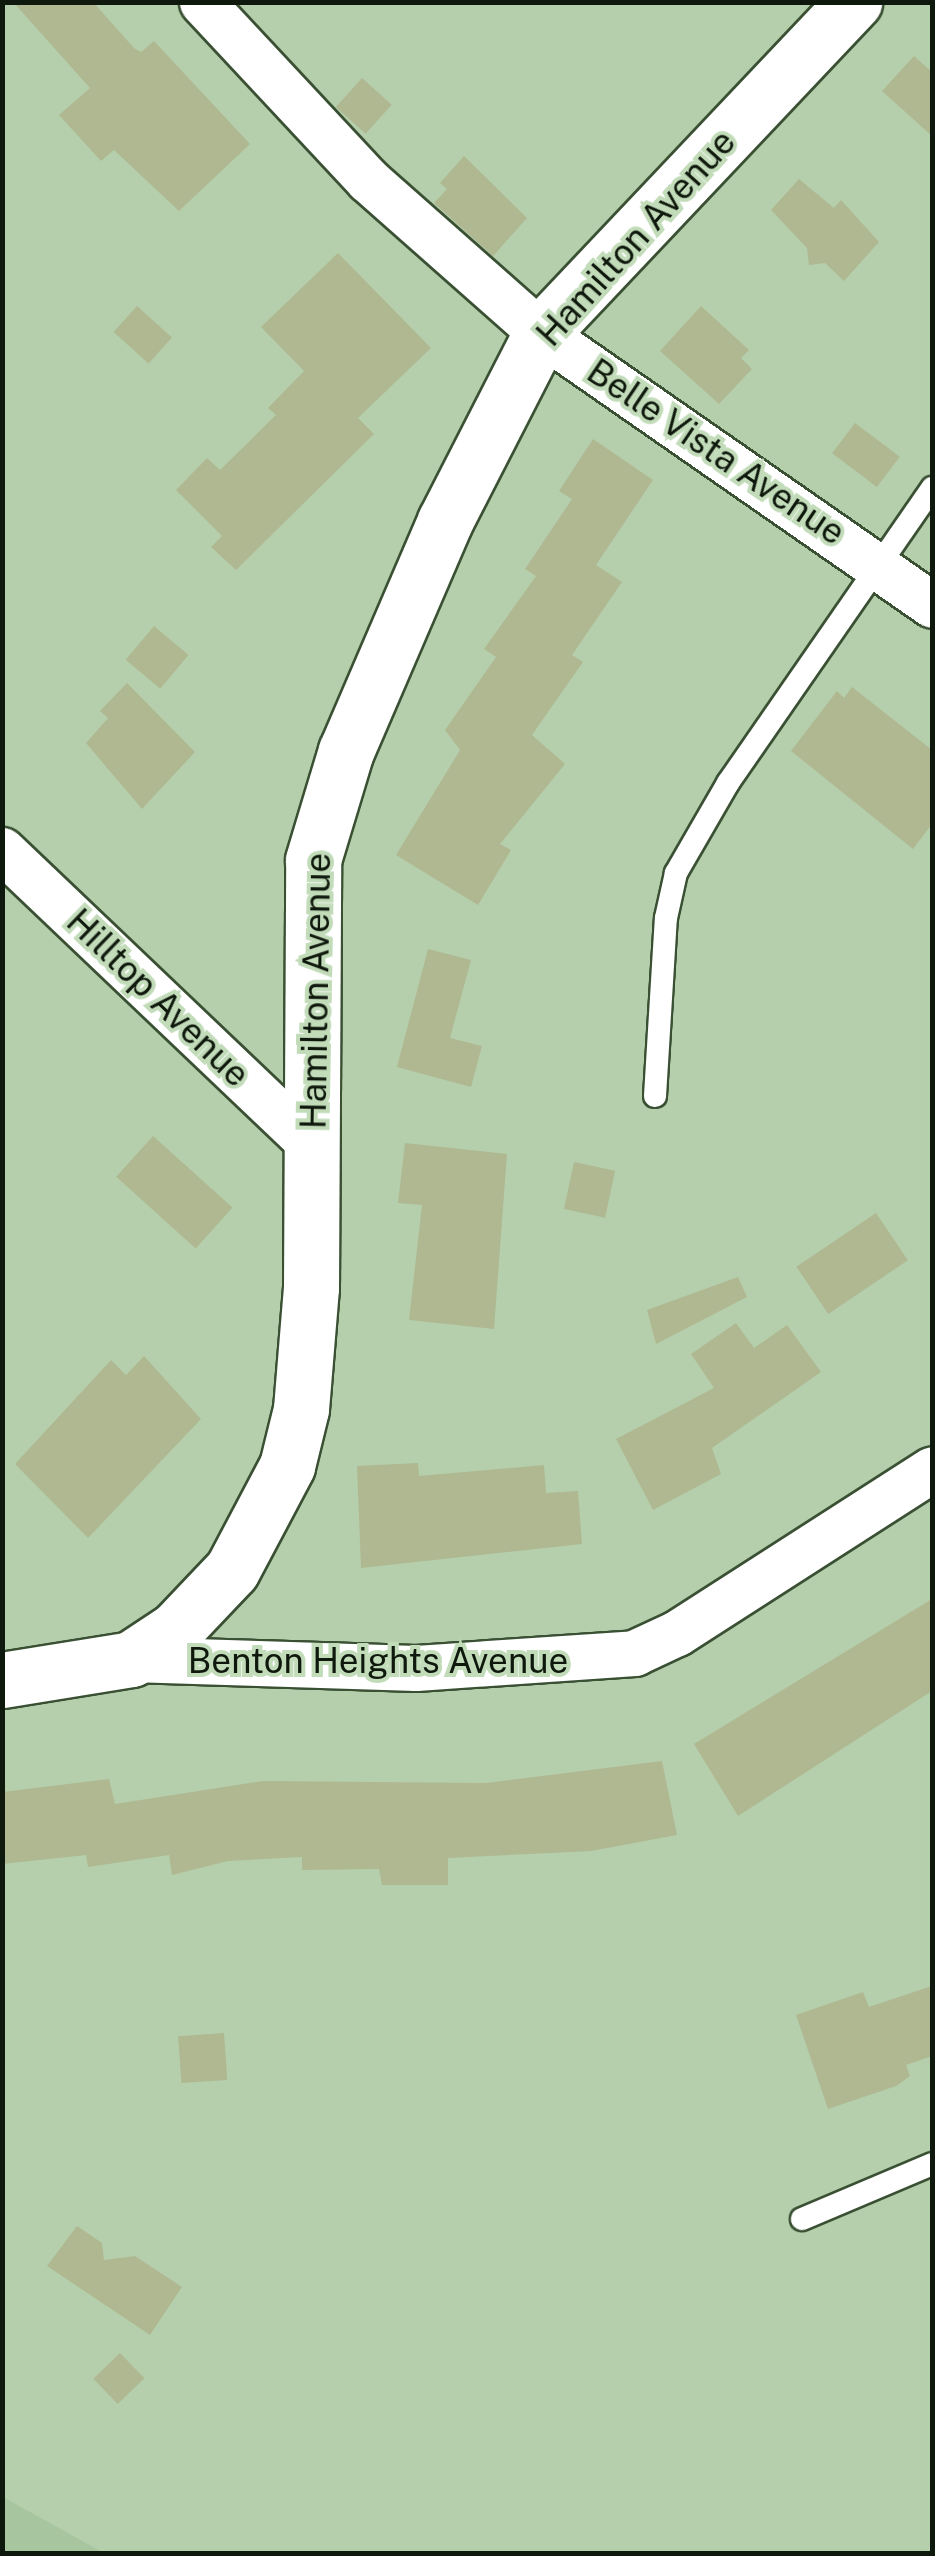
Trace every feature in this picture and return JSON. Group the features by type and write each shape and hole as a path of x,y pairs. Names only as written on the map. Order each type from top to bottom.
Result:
{"street":[{"name":"Belle Vista Avenue","path":"202,2 368,180 541,333 882,565 932,606"},
{"name":"Hamilton Avenue","path":"2,1680 130,1659 207,1601 287,1466 301,1409 314,1147 310,932 320,824 445,521 541,333 843,7"},
{"name":"Hilltop Avenue","path":"2,850 314,1147"},
{"name":"Benton Heights Avenue","path":"130,1659 416,1668 634,1653 677,1634 932,1469"}],"lane":[{"path":"654,1096 666,918 676,873 728,783 932,488"},
{"path":"802,2218 932,2164"}],"shaded area":[{"path":"3,2497 104,2553 3,2553"}],"building":[{"path":"13,2 93,2 134,48 141,52 154,41 250,144 179,211 114,150 101,161 59,115 90,88"},
{"path":"914,56 932,72 932,136 882,91"},
{"path":"362,78 392,105 366,134 336,107"},
{"path":"464,156 527,218 493,256 434,203 447,189 440,183"},
{"path":"799,179 834,208 841,200 879,242 844,281 825,263 809,265 807,248 771,210"},
{"path":"338,253 431,348 358,418 374,434 236,570 211,547 222,536 176,490 207,458 220,470 276,415 268,408 304,371 261,327"},
{"path":"137,306 172,337 149,363 114,332"},
{"path":"701,306 749,350 741,358 752,369 719,404 660,351"},
{"path":"855,423 900,457 877,487 832,453"},
{"path":"593,439 653,480 596,565 622,582 572,655 583,662 532,735 565,764 500,844 511,850 478,905 396,855 460,750 445,730 496,657 484,649 536,576 525,569 572,499 559,491"},
{"path":"154,626 188,655 160,689 126,660"},
{"path":"127,683 195,752 142,809 86,743 108,718 100,711"},
{"path":"852,687 932,750 932,824 913,849 791,751 837,691 844,698"},
{"path":"428,949 471,960 450,1038 482,1046 471,1087 397,1067"},
{"path":"153,1136 233,1208 196,1248 116,1177"},
{"path":"405,1143 507,1154 494,1329 409,1320 422,1205 398,1203"},
{"path":"574,1162 615,1171 605,1218 564,1209"},
{"path":"876,1213 908,1260 828,1314 796,1267"},
{"path":"738,1277 747,1297 656,1344 647,1310"},
{"path":"736,1323 754,1348 787,1325 821,1372 712,1448 721,1474 653,1510 616,1439 714,1388 691,1354"},
{"path":"144,1356 201,1419 88,1538 15,1464 111,1360 126,1375"},
{"path":"418,1463 419,1476 544,1465 546,1493 578,1491 582,1544 361,1568 357,1466"},
{"path":"932,1599 932,1691 738,1816 694,1744"},
{"path":"662,1761 677,1835 591,1851 448,1858 448,1885 382,1885 379,1869 302,1870 302,1857 228,1861 172,1875 169,1855 88,1867 86,1855 2,1864 2,1792 109,1779 115,1804 263,1781 486,1783"},
{"path":"932,1986 932,2056 906,2065 910,2076 896,2086 828,2109 796,2015 863,1992 869,2007"},
{"path":"224,2033 227,2080 181,2083 178,2036"},
{"path":"77,2226 102,2243 104,2260 135,2256 182,2287 150,2335 47,2266"},
{"path":"120,2353 144,2378 118,2404 93,2379"}]}
